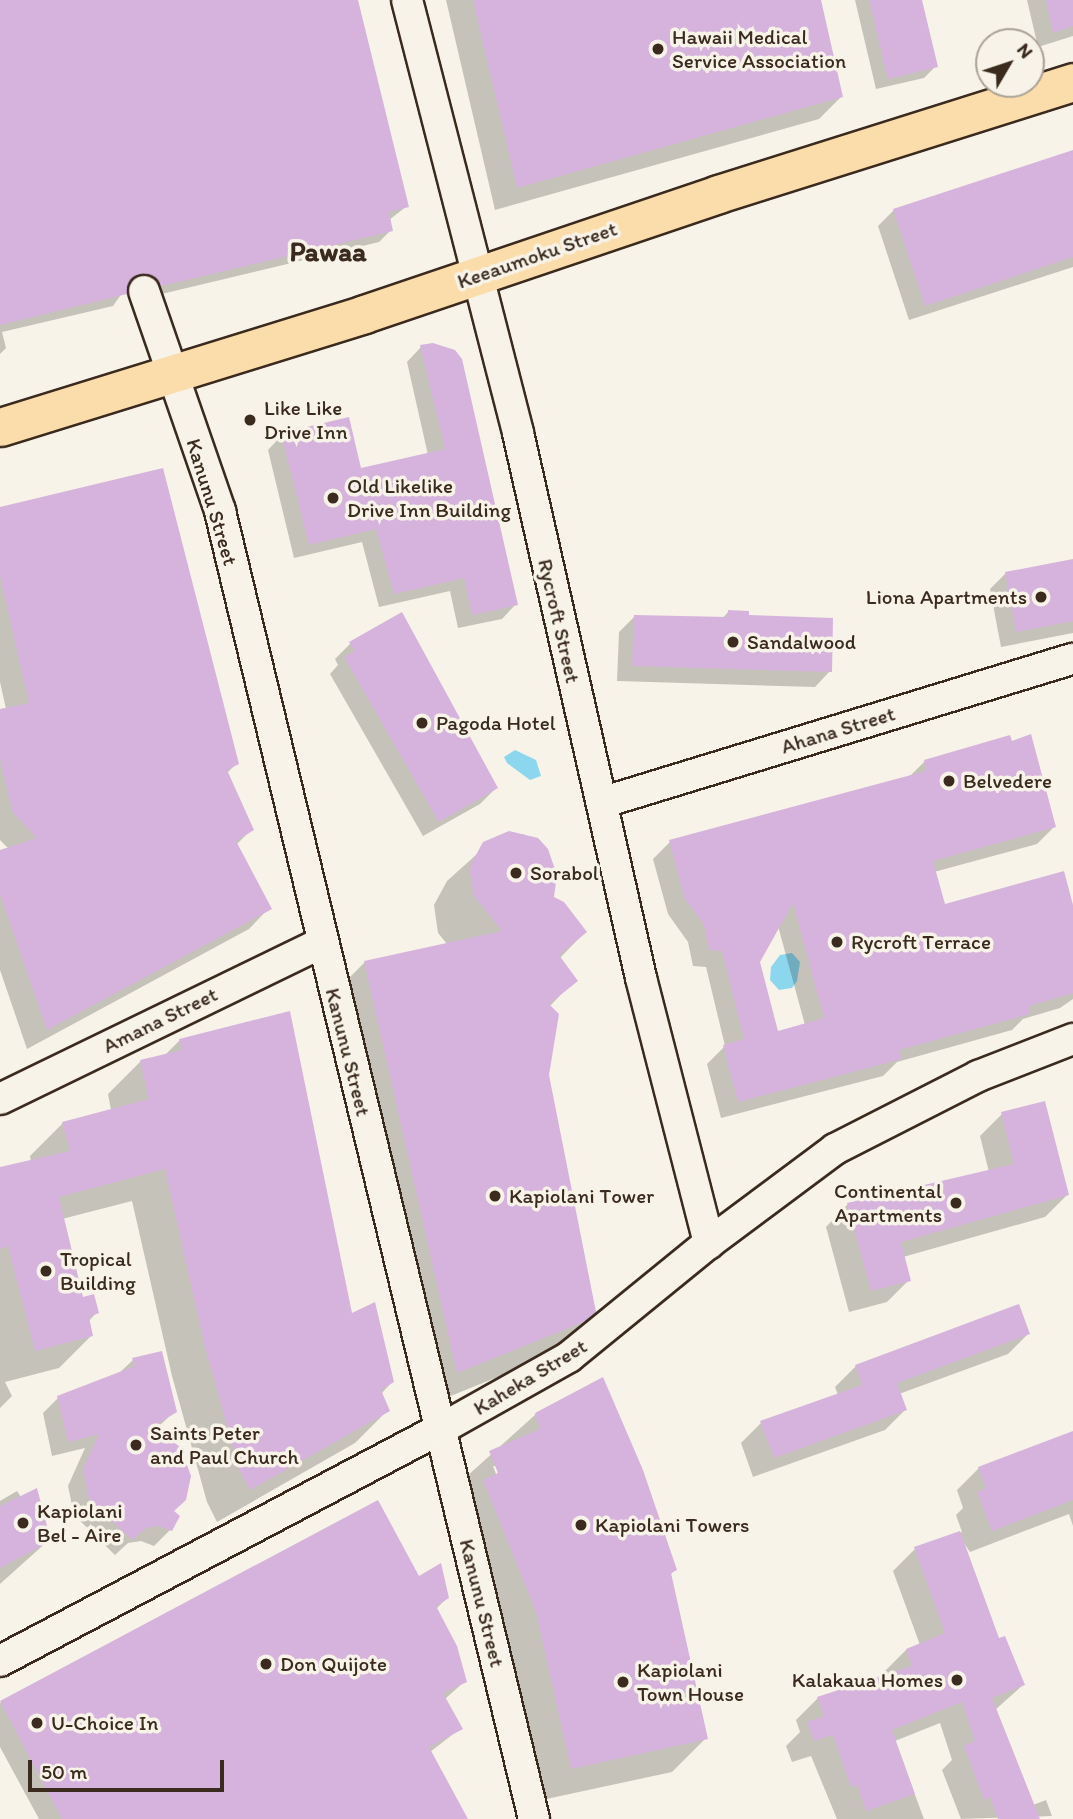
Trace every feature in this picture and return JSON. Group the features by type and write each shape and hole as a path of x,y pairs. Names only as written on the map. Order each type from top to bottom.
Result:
{"main road":[{"name":"Keeaumoku Street","path":"0,427 1073,82"}],"street":[{"name":"Rycroft Street","path":"407,0 477,274 604,802 641,978 709,1243"},
{"name":"Kanunu Street","path":"144,290 219,511 534,1819"},
{"name":"Ahana Street","path":"604,802 1073,659"},
{"name":"Amana Street","path":"0,1099 321,943"},
{"name":"Kaheka Street","path":"0,1661 439,1430 569,1357 709,1243 835,1149 978,1076 1073,1040"}],"water":[{"path":"515,750 536,760 541,776 530,780 507,763 504,757"},
{"path":"792,953 800,962 797,981 792,988 779,990 770,980 771,967 780,955"}],"building":[{"path":"0,0 358,0 409,207 389,212 393,231 161,286 155,277 139,274 130,280 127,294 0,325"},
{"name":"Hawaii Medical Service Association","path":"473,0 821,0 843,97 517,188"},
{"path":"869,0 922,0 938,67 888,79"},
{"path":"1046,0 1073,0 1073,26 1053,33"},
{"path":"1073,150 1073,257 925,306 893,209"},
{"path":"433,343 455,350 462,359 518,605 472,615 464,578 394,594 376,529 309,545 281,433 349,417 361,468 445,449 420,345"},
{"path":"163,468 239,764 227,770 254,830 236,841 272,909 47,1030 0,894 0,850 37,838 13,813 0,758 0,709 29,703 0,576 0,507"},
{"name":"Liona Apartments","path":"1073,559 1073,621 1016,632 1005,572"},
{"name":"Sandalwood","path":"728,610 749,611 749,615 833,618 832,672 632,666 634,615 728,617"},
{"name":"Pagoda Hotel","path":"402,612 498,788 439,822 344,657 355,651 349,642"},
{"path":"1031,734 1056,827 933,861 945,904 1064,871 1073,905 1073,993 1029,1006 1030,1014 899,1050 902,1059 738,1102 723,1045 744,1039 722,951 709,950 704,925 684,897 669,840 926,771 924,760 1010,735 1012,741","holes":["793,903 824,1018 778,1031 760,962"]},
{"name":"Kapiolani Tower","path":"509,831 538,838 548,849 557,875 554,897 564,902 587,932 559,955 578,981 549,1004 559,1014 549,1075 596,1312 586,1321 457,1373 364,961 502,931 474,896 469,868 483,842"},
{"path":"290,1011 352,1313 375,1302 394,1382 381,1390 390,1411 250,1490 239,1469 204,1343 165,1169 59,1197 83,1297 94,1294 99,1313 89,1317 93,1336 35,1351 8,1246 0,1249 0,1167 70,1151 62,1122 149,1099 140,1060 182,1050 179,1039"},
{"path":"1045,1101 1069,1195 901,1242 911,1281 871,1291 847,1203 1014,1164 1001,1112"},
{"path":"1019,1304 1030,1334 897,1383 907,1410 774,1458 760,1421 862,1385 855,1365"},
{"name":"Saints Peter and Paul Church","path":"162,1351 177,1412 154,1426 181,1448 191,1476 186,1500 174,1511 180,1516 172,1531 158,1526 146,1528 132,1540 89,1499 83,1469 99,1434 68,1442 57,1396 135,1366 132,1358"},
{"path":"603,1377 643,1470 677,1570 671,1573 708,1739 571,1769 536,1612 483,1480 498,1473 489,1451 540,1429 535,1413"},
{"path":"1073,1431 1073,1500 992,1531 977,1492 986,1488 978,1467"},
{"name":"Kapiolani Bel - Aire","path":"37,1488 51,1541 0,1568 0,1506"},
{"name":"Don Quijote","path":"378,1500 419,1576 441,1563 449,1598 436,1606 457,1646 467,1682 443,1693 463,1729 429,1747 468,1819 62,1819 0,1701"},
{"path":"960,1531 999,1638 1005,1636 1025,1685 992,1698 1040,1819 998,1819 990,1797 984,1800 964,1746 975,1741 962,1702 892,1730 915,1794 866,1811 857,1785 851,1787 833,1735 814,1741 807,1722 824,1716 817,1697 912,1666 906,1649 945,1633 914,1547"}],"place":[{"name":"Hawaii Medical Service Association","path":"658,49"},
{"name":"Like Like Drive Inn","path":"250,420"},
{"name":"Old Likelike Drive Inn Building","path":"333,498"},
{"name":"Liona Apartments","path":"1041,597"},
{"name":"Sandalwood","path":"733,642"},
{"name":"Pagoda Hotel","path":"422,723"},
{"name":"Belvedere","path":"949,781"},
{"name":"Sorabol","path":"516,873"},
{"name":"Rycroft Terrace","path":"837,942"},
{"name":"Kapiolani Tower","path":"495,1196"},
{"name":"Continental Apartments","path":"956,1203"},
{"name":"Tropical Building","path":"46,1271"},
{"name":"Saints Peter and Paul Church","path":"136,1445"},
{"name":"Kapiolani Bel - Aire","path":"23,1523"},
{"name":"Kapiolani Towers","path":"581,1525"},
{"name":"Don Quijote","path":"266,1664"},
{"name":"Kalakaua Homes","path":"957,1680"},
{"name":"Kapiolani Town House","path":"623,1682"},
{"name":"U-Choice In","path":"37,1723"}],"district":[{"name":"Pawaa","path":"328,251"}]}
